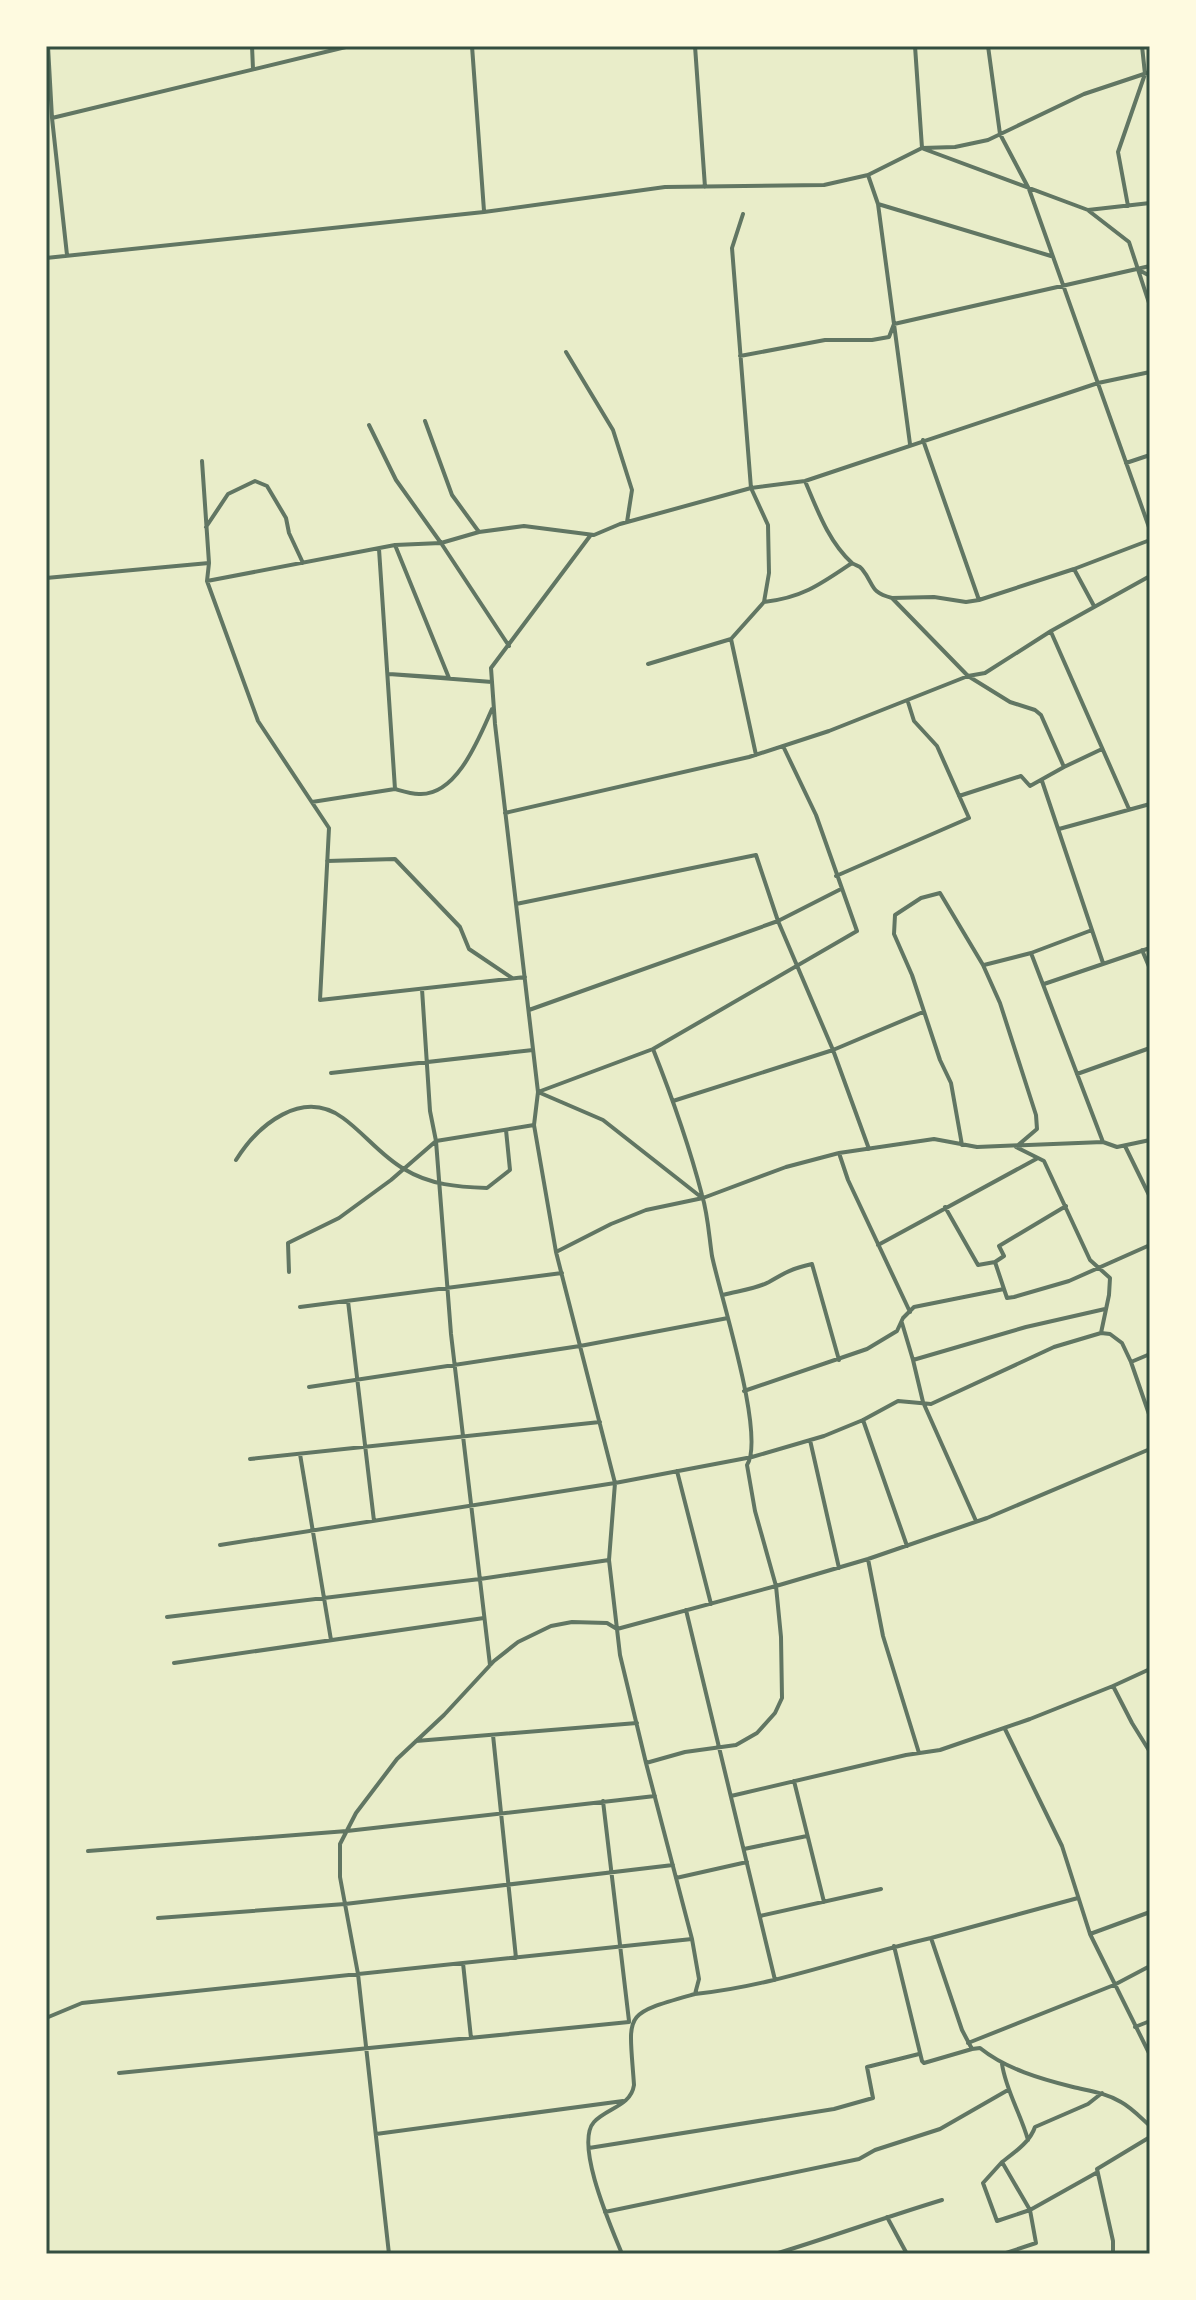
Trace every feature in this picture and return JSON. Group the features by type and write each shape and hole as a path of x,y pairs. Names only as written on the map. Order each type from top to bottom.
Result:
{"street":[{"path":"48,46 52,118 67,256"},
{"path":"252,46 253,69"},
{"path":"52,118 350,46"},
{"path":"472,46 484,212"},
{"path":"695,46 705,188"},
{"path":"915,46 922,148"},
{"path":"988,46 1000,134 1029,189 1150,530"},
{"path":"1128,206 1118,152 1148,73 1142,46"},
{"path":"46,258 484,212 665,187 824,185 868,175 922,148 955,147 988,140 1084,94 1148,73"},
{"path":"922,148 1088,210 1129,242 1150,306"},
{"path":"868,175 878,204 910,444"},
{"path":"1088,210 1150,203"},
{"path":"878,204 1053,257"},
{"path":"648,664 731,639 764,602 769,573 768,525 751,488 732,248 743,214"},
{"path":"894,324 1150,266"},
{"path":"1137,268 1150,276"},
{"path":"740,356 825,340 889,337 894,324"},
{"path":"566,352 613,430 632,490 627,522"},
{"path":"207,581 395,545 441,543 479,532 524,526 590,536 627,522 751,488 805,481 1098,383 1150,372"},
{"path":"425,421 452,495 479,532"},
{"path":"369,425 396,480 509,646"},
{"path":"923,440 979,600"},
{"path":"1125,463 1150,455"},
{"path":"202,461 209,563 207,581 258,721 329,828 320,1000 525,977"},
{"path":"206,527 228,494 255,481 267,486 286,518 289,533 303,563"},
{"path":"805,481 824,527 852,563 862,569 871,588 879,595 892,598 979,600 1150,540"},
{"path":"590,536 491,668 492,682 538,1092 534,1125 556,1252 615,1483 609,1560 620,1655 692,1939 699,1979 695,1994"},
{"path":"389,674 449,678 395,545"},
{"path":"379,549 395,789"},
{"path":"46,578 209,563"},
{"path":"764,602 789,599 817,587 852,563"},
{"path":"1074,569 1095,606"},
{"path":"505,813 756,755 908,702 968,676 985,673 1051,631 1150,576"},
{"path":"892,598 968,676 1010,702 1041,715 1064,767"},
{"path":"1051,631 1129,809"},
{"path":"731,639 756,755"},
{"path":"389,674 492,682"},
{"path":"836,876 969,818 937,746 914,721 908,702"},
{"path":"312,802 395,789 422,795 451,784 494,707"},
{"path":"538,1092 653,1049 857,931 816,815 783,746"},
{"path":"959,796 1021,776 1030,786 1102,749"},
{"path":"1042,781 1103,963"},
{"path":"1059,829 1150,804"},
{"path":"516,904 756,855 778,921 833,1050 869,1149"},
{"path":"327,861 395,859 460,927 469,949 512,979"},
{"path":"529,1010 778,921 841,889"},
{"path":"962,1145 951,1083 894,934 895,915 921,898 940,893 983,965 1000,1003 1036,1115 1037,1129 1016,1147"},
{"path":"983,965 1031,953 1092,930"},
{"path":"1044,984 1150,948"},
{"path":"1142,950 1150,969"},
{"path":"1031,953 1103,1142"},
{"path":"422,989 454,1365 490,1665"},
{"path":"673,1101 833,1050 923,1012"},
{"path":"1077,1074 1150,1048"},
{"path":"646,1763 720,1745 736,1745 757,1733 775,1713 782,1698 776,1586 755,1511 747,1465 752,1457 752,1432 744,1391 713,1257 703,1198 673,1101 653,1049"},
{"path":"331,1073 533,1050"},
{"path":"538,1092 603,1120 703,1198"},
{"path":"236,1160 261,1128 281,1114 299,1108 320,1108 341,1116 367,1142 404,1169 449,1187 487,1188 510,1170 506,1130"},
{"path":"289,1272 288,1243 339,1218 436,1141 534,1125"},
{"path":"556,1252 646,1210 703,1198 786,1167 839,1153 934,1139 962,1145 1016,1147 1103,1142 1117,1147 1150,1140"},
{"path":"1125,1146 1150,1197"},
{"path":"1016,1147 1044,1161 1090,1260 1110,1278 1101,1333"},
{"path":"839,1153 848,1180 910,1312"},
{"path":"878,1245 1038,1158"},
{"path":"945,1207 978,1265 995,1262 1004,1256 999,1246 1066,1206"},
{"path":"995,1262 1007,1298 1069,1281 1150,1245"},
{"path":"723,1295 769,1282 775,1275 812,1264 839,1360"},
{"path":"300,1307 562,1273"},
{"path":"744,1391 867,1349 897,1331 914,1307 1004,1289"},
{"path":"348,1301 374,1521"},
{"path":"913,1360 1026,1327 1105,1309"},
{"path":"309,1387 580,1346 728,1318"},
{"path":"901,1322 923,1402 976,1522"},
{"path":"220,1545 615,1483 752,1457 863,1420 898,1401 931,1404 1054,1347 1101,1333 1110,1334 1122,1343 1150,1417"},
{"path":"1131,1362 1150,1354"},
{"path":"863,1420 907,1546"},
{"path":"250,1459 600,1422"},
{"path":"810,1440 839,1568"},
{"path":"389,2254 358,1974 340,1877 340,1844 356,1813 397,1759 444,1715 490,1665 518,1642 551,1626 572,1622 607,1623 617,1629 839,1568 976,1522 1150,1449"},
{"path":"300,1454 331,1640"},
{"path":"677,1471 711,1604"},
{"path":"868,1559 883,1636 919,1753"},
{"path":"167,1617 609,1560"},
{"path":"686,1610 775,1980"},
{"path":"174,1663 484,1618"},
{"path":"731,1796 940,1750 1005,1729 1150,1669"},
{"path":"1113,1686 1150,1752"},
{"path":"416,1741 637,1723"},
{"path":"1005,1729 1062,1846 1090,1934 1150,2055"},
{"path":"493,1735 516,1958"},
{"path":"794,1781 824,1902"},
{"path":"88,1851 347,1831 655,1796"},
{"path":"603,1801 634,2085 632,2094 625,2101 593,2123 589,2148 599,2195 622,2254"},
{"path":"744,1849 807,1836"},
{"path":"676,1878 747,1862"},
{"path":"158,1918 345,1904 673,1865"},
{"path":"760,1916 881,1889"},
{"path":"630,2030 636,2016 644,2009 695,1994 775,1980 1078,1898"},
{"path":"1090,1934 1150,1912"},
{"path":"931,1938 972,2049"},
{"path":"46,2018 82,2003 692,1939"},
{"path":"894,1946 919,2054 924,2063 980,2048 1002,2064 1102,2093 1122,2102 1150,2126"},
{"path":"463,1963 471,2038"},
{"path":"968,2043 1114,1985 1150,1966"},
{"path":"1135,2027 1150,2021"},
{"path":"119,2073 629,2022"},
{"path":"589,2148 834,2109 866,2101 873,2098 867,2067 919,2054"},
{"path":"1002,2064 1008,2090 1028,2140"},
{"path":"605,2212 859,2159 875,2150 940,2129 1008,2090"},
{"path":"1102,2093 1088,2104 1040,2123 1028,2140 983,2183 997,2221 1030,2210 1096,2173 1099,2166 1150,2137"},
{"path":"376,2134 625,2101"},
{"path":"1002,2162 1030,2210 1036,2243 1003,2254"},
{"path":"1096,2173 1107,2208 1113,2254"},
{"path":"775,2254 942,2200"},
{"path":"887,2217 907,2254"}]}
